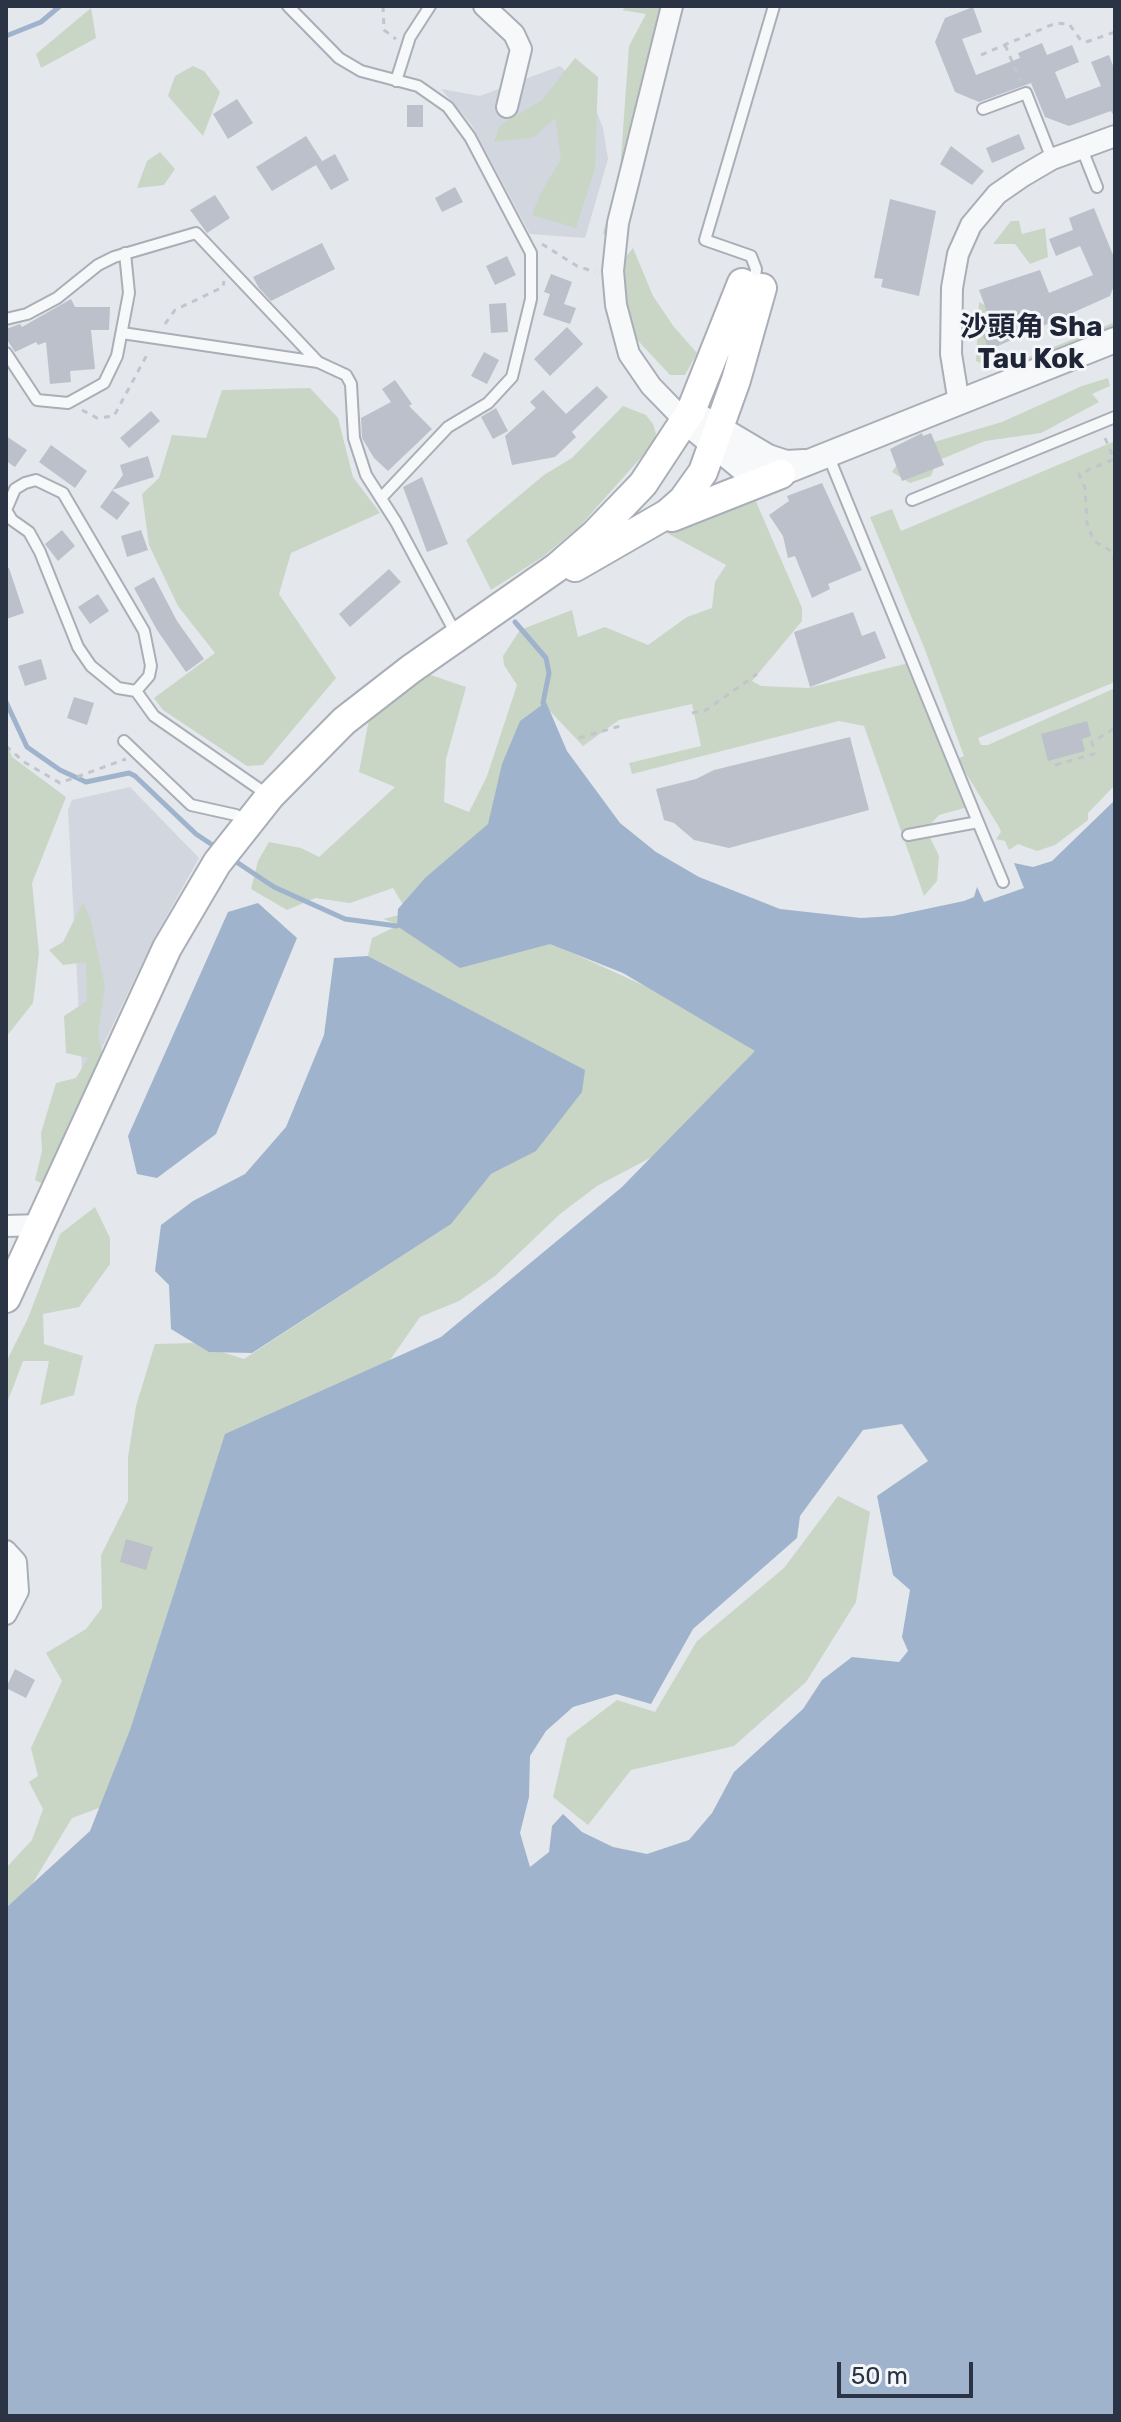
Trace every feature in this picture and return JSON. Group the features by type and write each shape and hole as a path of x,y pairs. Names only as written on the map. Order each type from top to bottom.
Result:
{"main road":[{"path":"6,1298 167,948 217,863 270,796 344,721 504,607 631,535 683,500 709,462 717,438 749,336 752,285"},
{"path":"504,607 595,534 643,484 688,416 752,285"},
{"path":"631,535 781,474"},
{"path":"643,484 665,478 675,484 683,500"}],"street":[{"path":"484,6 514,34 521,49 507,107"},
{"path":"672,6 618,223 613,271 616,305 643,362 657,380 688,416 717,438 755,475 781,474 1115,340"},
{"path":"959,403 953,373 951,308 954,271 963,240 979,214 997,194 1052,159 1115,136"},
{"path":"717,438 786,463 821,458"},
{"path":"6,1226 41,1225"},
{"path":"6,1551 16,1562 18,1591 6,1614"}],"lane":[{"path":"288,6 339,58 361,71 418,86 448,107 470,137 527,241 533,269 531,299 512,377 488,403 448,427 381,498"},
{"path":"396,81 405,47 430,6"},
{"path":"749,336 756,269 751,256 705,240 774,6"},
{"path":"983,109 1026,93 1052,159"},
{"path":"1082,149 1097,187"},
{"path":"6,319 27,314 57,298 98,265 125,253 196,233 318,362"},
{"path":"736,249 752,285"},
{"path":"6,353 37,400 68,403 104,383 112,371 129,293 125,253"},
{"path":"122,333 318,362 338,368 351,384 354,438 366,475 458,637"},
{"path":"912,500 1115,417"},
{"path":"821,458 1003,882"},
{"path":"136,691 149,676 151,666 144,631 63,493 36,480 25,483 15,489 6,510 12,520 29,532 40,552 78,647 91,666 118,688 136,691 154,716 270,796"},
{"path":"124,741 191,805 236,815 242,830"},
{"path":"908,835 978,822"}],"path":[{"path":"383,6 384,30 405,47"},
{"path":"981,55 1063,22 1086,42 1115,32"},
{"path":"1005,44 1026,93"},
{"path":"527,241 544,245 586,271 599,273"},
{"path":"1099,423 1114,459 1079,474 1085,488 1087,523 1094,541 1111,551 1115,562"},
{"path":"692,713 706,710 757,674"},
{"path":"579,738 620,726"},
{"path":"1055,765 1094,754 1092,742 1115,728"},
{"path":"6,746 24,762 60,783 129,758 141,758"}],"shaded area":[{"path":"560,66 588,90 603,128 608,159 585,238 530,234 471,124 441,89 480,96"},
{"path":"130,787 199,858 152,942 83,1088 68,810 72,800"}],"green space":[{"path":"628,6 682,6 619,253 603,233 620,172 629,46 646,14 622,10"},
{"path":"91,8 96,38 41,68 36,54"},
{"path":"575,58 598,77 595,168 576,228 532,215 540,194 561,159 555,118 534,137 494,142 500,125 542,100"},
{"path":"193,66 204,71 220,92 203,136 168,96 175,76"},
{"path":"160,152 175,169 164,185 137,188 147,161"},
{"path":"1011,221 1019,221 1022,234 1045,228 1048,257 1030,264 1015,244 993,244"},
{"path":"633,248 653,296 697,353 685,375 670,375 629,331 614,271"},
{"path":"979,302 989,307 989,337 998,353 1022,360 1115,322 1115,342 1011,376 976,361"},
{"path":"1108,378 1110,386 1092,394 1099,402 1041,433 985,441 937,461 931,476 910,483 892,472 907,450 1002,422 1082,386"},
{"path":"310,388 338,418 353,477 380,513 291,553 279,594 336,678 263,765 247,766 163,710 154,698 215,653 178,606 149,545 142,494 159,478 172,435 206,438 222,390"},
{"path":"623,406 646,415 656,434 653,444 580,526 544,556 491,590 466,540 544,475 572,458"},
{"path":"1115,441 1115,682 978,738 981,745 988,745 1115,688 1115,785 1088,813 1088,820 1055,845 1037,851 1018,844 1009,850 1005,841 996,839 1001,832 999,827 959,762 968,807 939,815 926,829 939,856 937,881 924,896 864,726 839,721 632,774 629,763 701,746 692,704 619,720 583,746 549,710 529,729 546,941 647,987 733,1010 777,1066 665,1150 597,1186 560,1214 495,1276 459,1301 420,1317 371,1387 120,1800 72,1818 31,1886 6,1912 6,1868 32,1840 43,1809 29,1782 38,1776 31,1748 62,1681 46,1653 86,1629 102,1608 101,1555 128,1501 128,1457 136,1406 155,1344 193,1343 244,1359 446,1227 491,1174 529,1154 584,1070 368,956 372,938 397,926 419,932 383,919 408,913 393,888 350,903 315,898 287,910 251,889 258,861 269,842 301,848 319,857 395,787 359,772 370,714 428,674 466,687 446,759 444,802 469,812 487,776 517,685 504,665 503,656 520,630 572,610 578,637 605,627 648,645 687,617 712,608 715,582 726,565 665,532 754,497 802,608 802,621 752,681 761,686 808,688 909,663 957,759 964,756 924,647 870,517 892,509 901,531"},
{"path":"6,742 12,757 66,797 32,883 39,953 33,1003 6,1037"},
{"path":"83,902 91,921 105,987 98,1035 106,1068 51,1188 35,1180 42,1151 41,1133 56,1083 76,1078 88,1058 66,1053 64,1016 87,1001 86,962 63,965 49,950 63,942"},
{"path":"95,1207 110,1238 110,1264 79,1307 43,1314 44,1344 83,1356 74,1395 40,1405 49,1361 23,1361 6,1406 6,1362 28,1318 60,1234"},
{"path":"838,1496 870,1512 856,1602 806,1682 734,1746 631,1770 588,1825 553,1797 567,1738 617,1700 655,1712 697,1641 784,1568"}],"water":[{"path":"546,702 567,751 620,823 656,852 699,877 780,909 861,918 893,916 964,901 974,897 977,887 984,902 1024,888 1014,863 1033,867 1052,861 1115,800 1115,2416 6,2416 6,1908 90,1831 130,1730 225,1434 441,1337 622,1187 755,1051 623,973 550,944 460,968 397,926 398,909 425,878 488,824 502,764 520,721","holes":["902,1424 928,1461 877,1496 893,1575 910,1590 902,1637 908,1651 899,1662 852,1657 822,1680 803,1709 734,1772 712,1813 689,1840 647,1854 613,1847 582,1832 563,1814 552,1826 549,1852 530,1867 520,1833 529,1797 530,1756 546,1731 573,1707 616,1694 651,1704 693,1629 797,1538 800,1516 863,1430"]},
{"path":"258,903 297,938 216,1134 157,1178 137,1174 128,1136 228,912"},
{"path":"368,956 585,1070 582,1092 536,1151 491,1174 451,1224 252,1353 209,1352 171,1329 169,1285 155,1271 161,1225 193,1201 245,1174 286,1127 324,1035 334,958"}],"building":[{"path":"973,7 982,32 962,39 976,75 1020,58 1018,53 1042,43 1047,55 1072,45 1079,62 1055,72 1066,99 1101,86 1091,62 1109,55 1115,71 1115,118 1111,111 1069,126 1045,117 1031,83 979,102 955,92 935,42 945,18"},
{"path":"237,99 253,123 228,139 213,114"},
{"path":"407,105 423,105 423,127 407,127"},
{"path":"1019,134 1025,149 992,163 986,148"},
{"path":"306,136 322,161 317,164 335,154 349,180 331,190 316,165 272,191 256,167"},
{"path":"951,146 984,171 972,185 940,164"},
{"path":"455,187 463,202 442,212 435,198"},
{"path":"215,195 230,218 207,233 190,210"},
{"path":"890,199 936,211 919,296 881,287 883,279 874,278"},
{"path":"1094,208 1115,260 1115,283 1110,296 989,350 980,327 986,325 984,319 989,317 979,290 1040,270 1049,293 1093,275 1080,246 1056,256 1049,239 1073,230 1069,218"},
{"path":"322,243 335,269 271,301 259,288 253,277"},
{"path":"507,256 516,275 495,285 486,266"},
{"path":"551,274 572,282 564,304 576,308 570,324 543,315 550,294 544,292"},
{"path":"71,299 75,307 110,307 109,330 91,330 95,369 70,371 71,382 50,384 46,342 38,345 36,342 15,352 6,338 6,329 20,324 22,327"},
{"path":"506,303 508,332 491,333 489,304"},
{"path":"567,327 583,344 550,376 534,359"},
{"path":"484,352 499,360 487,384 471,376"},
{"path":"395,380 412,404 409,406 432,429 388,471 374,458 362,438 361,418 391,402 382,389"},
{"path":"597,386 608,397 572,432 576,437 555,457 512,465 505,436 536,408 530,402 543,390 566,414"},
{"path":"496,408 508,431 493,439 481,417"},
{"path":"151,411 160,421 129,448 120,438"},
{"path":"922,433 923,436 931,433 944,465 902,481 890,449"},
{"path":"6,436 27,450 15,467 6,461"},
{"path":"51,445 87,471 75,488 39,462"},
{"path":"148,456 154,477 112,490 123,475 120,465"},
{"path":"422,477 448,544 427,552 403,487"},
{"path":"822,483 862,570 828,584 830,589 812,598 795,556 788,558 783,536 769,515 789,501 787,496"},
{"path":"112,490 130,503 117,520 100,507"},
{"path":"62,530 75,546 58,561 45,544"},
{"path":"141,530 148,550 127,557 121,536"},
{"path":"6,568 9,568 24,613 6,619"},
{"path":"389,569 401,582 350,627 339,614"},
{"path":"154,577 177,621 204,659 186,672 157,630 134,588"},
{"path":"98,594 109,611 90,624 78,607"},
{"path":"853,612 862,636 875,631 886,658 810,687 794,632"},
{"path":"41,659 47,679 25,686 18,666"},
{"path":"74,697 94,703 87,725 67,718"},
{"path":"1087,721 1091,736 1082,739 1085,751 1048,761 1041,734"},
{"path":"850,737 869,810 729,848 694,840 674,823 664,820 656,789 696,779 714,770"},
{"path":"126,1539 153,1547 146,1570 120,1562"},
{"path":"15,1669 35,1680 26,1698 6,1688"}],"waterway":[{"path":"6,36 41,22 60,6"},
{"path":"515,622 546,658 549,673 543,703"},
{"path":"6,702 27,747 60,770 86,782 129,773 196,834 217,848"},
{"path":"232,859 274,887 345,919 397,926"}],"district":[{"name":"沙頭角 Sha Tau Kok","path":"1031,344"}]}
